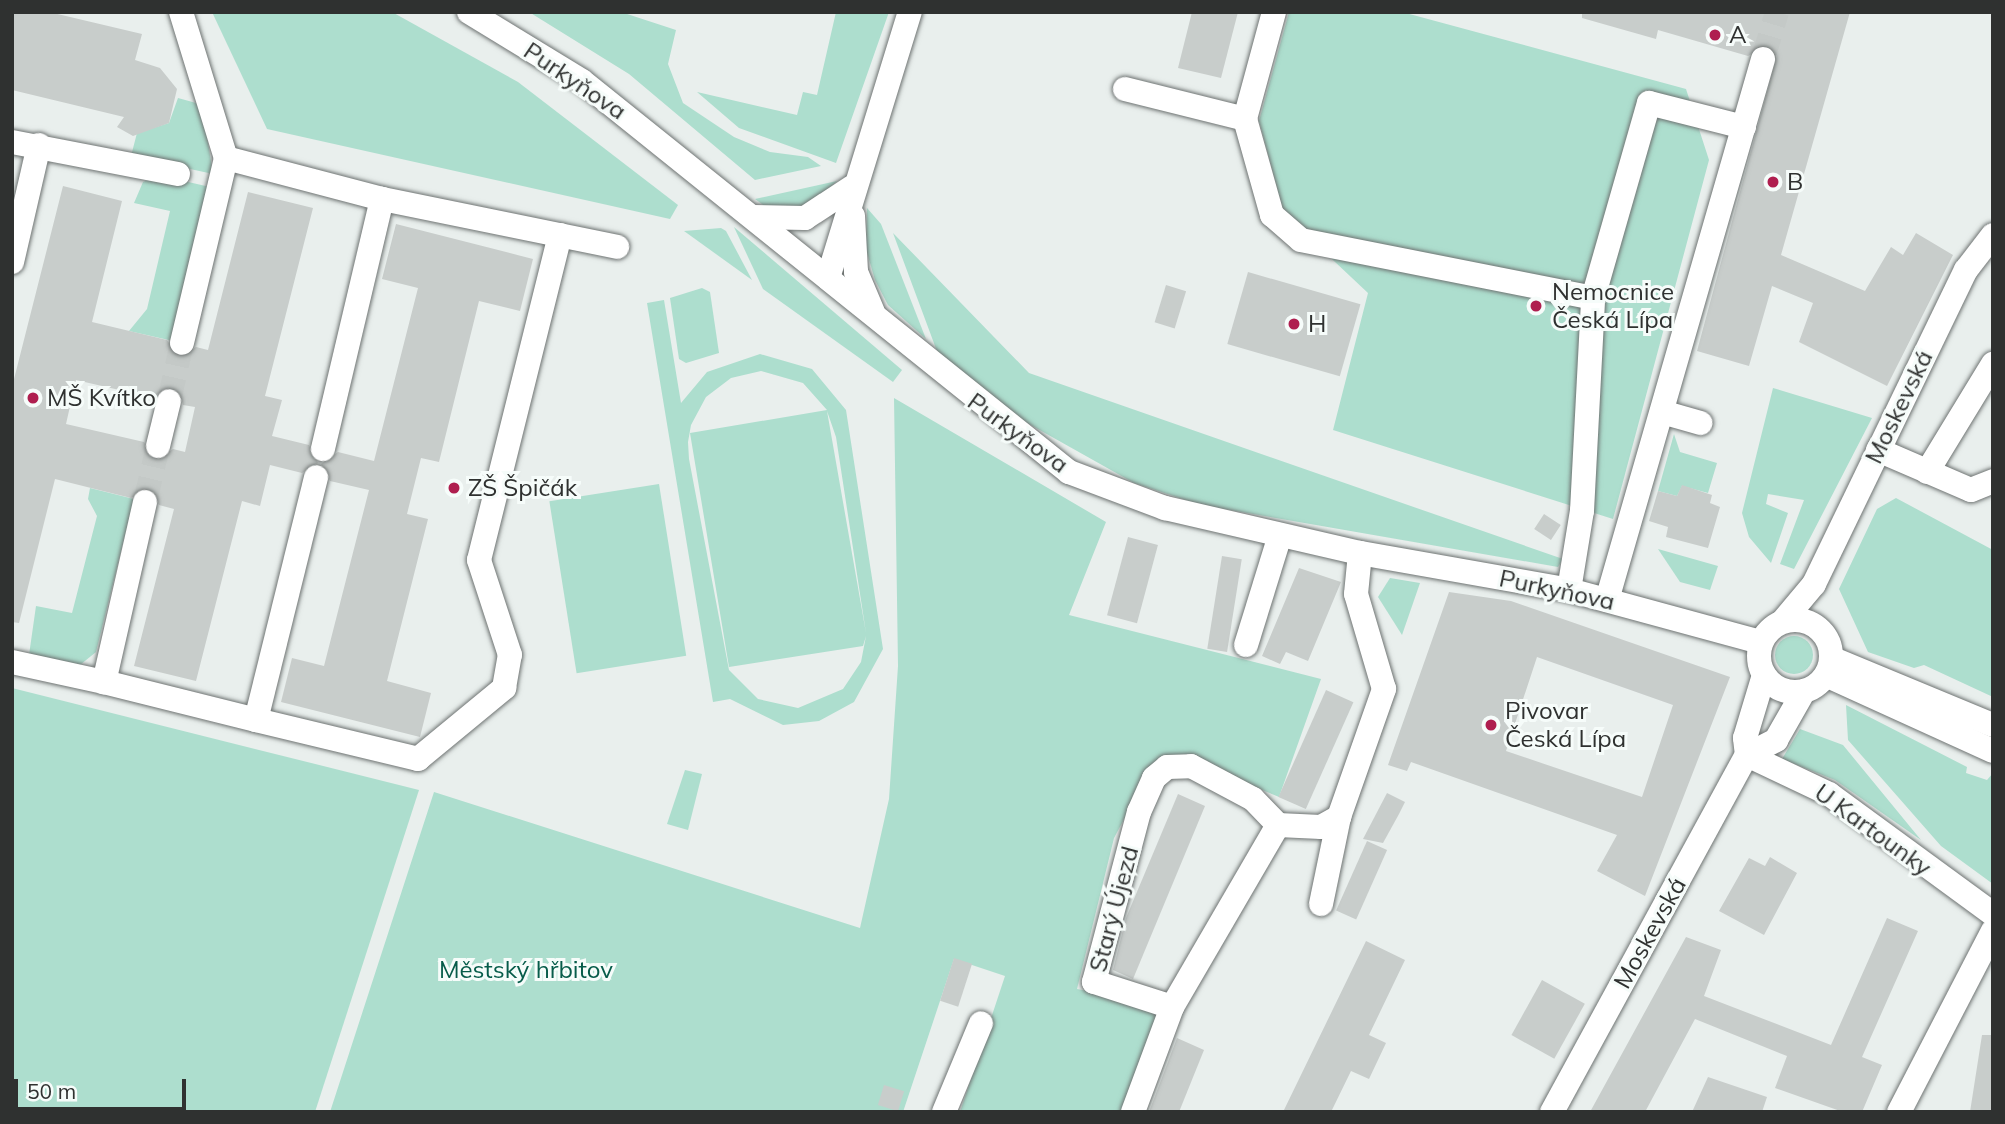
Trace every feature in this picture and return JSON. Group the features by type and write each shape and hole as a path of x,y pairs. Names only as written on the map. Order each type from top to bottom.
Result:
{"street":[{"path":"181,12 226,158 182,343"},
{"name":"Purkyňova","path":"469,12 582,81 1069,472 1165,508 1360,553 1569,590 1761,642"},
{"path":"828,278 852,187 910,12"},
{"path":"1274,12 1245,119 1272,215 1301,240 1363,243 1593,298"},
{"path":"1607,600 1763,59"},
{"path":"1125,89 1245,119"},
{"path":"1569,590 1583,511 1593,298 1649,103 1744,127"},
{"path":"12,142 178,173"},
{"path":"12,262 39,145"},
{"path":"226,158 382,199 617,247"},
{"path":"753,216 805,218 852,187"},
{"path":"852,187 856,272 876,319"},
{"path":"323,449 382,199"},
{"path":"12,662 418,759 504,688 510,655 479,560 560,235"},
{"name":"Moskevská","path":"1783,621 1814,584 1966,270 1993,235"},
{"path":"1927,471 1993,364"},
{"path":"158,446 169,401"},
{"path":"1662,412 1700,423"},
{"path":"1878,450 1971,490 1993,481"},
{"path":"256,720 316,477"},
{"path":"104,682 145,502"},
{"path":"1246,645 1280,535"},
{"path":"1321,904 1339,817 1384,688 1356,594 1360,553"},
{"path":"1814,584 1828,666"},
{"path":"1823,634 1804,621 1783,621 1761,642 1764,675 1745,738 1748,755 1776,740 1804,691 1828,666"},
{"path":"1828,666 1993,725"},
{"path":"1828,666 1993,751"},
{"path":"1764,675 1789,692 1804,691"},
{"name":"Moskevská","path":"1552,1112 1748,755"},
{"name":"U Kartounky","path":"1748,755 1829,794 1993,914"},
{"name":"Starý Újezd","path":"1172,1007 1094,982 1154,778 1167,767 1191,766 1253,799 1278,825"},
{"path":"1133,1112 1172,1007 1278,825 1321,827 1339,817"},
{"path":"1899,1112 1993,931"},
{"path":"944,1112 981,1023"}],"green space":[{"path":"212,12 392,12 518,82 678,205 670,219 267,129"},
{"path":"529,12 621,12 676,30 668,64 683,103 734,137 770,152 808,157 821,166 755,180 629,74"},
{"path":"836,12 889,12 836,163 739,128 697,92 797,115 803,92 817,95"},
{"path":"1289,12 1402,12 1686,89 1709,160 1613,519 1333,430 1368,293 1284,214 1259,121"},
{"path":"178,98 196,103 204,117 213,174 131,156 137,133 169,123"},
{"path":"158,175 210,187 173,341 129,331 147,309 170,211 134,203 143,182"},
{"path":"837,181 809,209 766,207 755,199"},
{"path":"867,208 881,224 926,339 888,305 875,280 866,249"},
{"path":"734,227 902,370 893,382 763,289"},
{"path":"721,228 726,231 752,280 684,231"},
{"path":"893,233 1029,373 1563,559 1558,567 1201,505 1134,483 1013,415 938,354"},
{"path":"702,288 710,292 719,353 686,363 679,359 670,298"},
{"path":"664,300 681,403 707,372 760,354 812,369 846,410 883,649 854,702 819,721 783,725 730,699 713,702 647,303","holes":["761,371 803,383 827,410 690,433 729,667 863,646 866,636 861,662 843,689 798,708 758,699 729,670 689,459 688,442 691,425 706,397 731,378","827,411 836,437 866,633"]},
{"path":"1773,388 1872,418 1794,569 1780,564 1804,500 1768,494 1766,504 1788,513 1771,563 1749,537 1742,513"},
{"name":"Městský hřbitov","path":"894,398 1106,522 1069,615 1321,679 1279,797 1192,761 1153,765 1114,838 1077,989 1147,1002 1160,1018 1124,1112 960,1112 1005,976 954,959 903,1112 330,1112 434,792 860,928 889,799 898,666"},
{"path":"1674,434 1680,452 1717,463 1708,493 1682,486 1677,496 1658,491"},
{"path":"659,484 686,656 577,673 549,501"},
{"path":"90,488 134,499 96,652 80,665 29,655 36,606 72,613 97,516 88,499"},
{"path":"1896,498 1993,550 1993,697 1924,665 1914,668 1868,652 1839,589 1877,509"},
{"path":"1658,549 1718,566 1710,590 1680,582"},
{"path":"1390,578 1420,583 1402,635 1378,597"},
{"path":"1794,636 1807,642 1813,655 1807,668 1794,674 1781,668 1775,655 1781,642"},
{"path":"12,688 419,790 315,1112 12,1112"},
{"path":"1846,705 1967,767 1966,773 1987,780 1993,773 1993,884 1941,846 1848,740"},
{"path":"1800,729 1843,745 1921,840 1835,780 1782,759"},
{"path":"685,770 702,774 688,830 667,824"}],"building":[{"path":"12,12 49,12 142,34 135,60 160,68 177,89 169,123 133,136 117,127 124,117 12,90"},
{"path":"1192,12 1238,12 1221,78 1178,68"},
{"path":"1582,12 1850,12 1781,255 1865,291 1891,247 1903,255 1916,233 1953,255 1887,386 1799,342 1813,303 1772,286 1749,366 1697,351 1777,55 1766,45 1748,56 1658,30 1656,39 1582,18"},
{"path":"63,186 122,201 92,322 167,340 179,358 196,347 208,350 248,192 313,208 265,396 282,400 272,436 309,445 318,463 302,473 270,465 260,506 242,501 196,681 134,666 174,509 159,505 149,488 131,498 55,479 19,623 12,622 12,387","holes":["76,380 154,398 164,387 179,390 183,405 195,407 185,452 173,449 155,461 144,442 66,424"]},
{"path":"396,224 533,259 520,311 479,301 439,462 421,458 407,514 428,519 387,681 431,693 420,737 281,702 292,658 324,666 369,490 330,481 321,464 338,452 374,461 418,288 382,279"},
{"name":"H","path":"1248,272 1360,304 1340,376 1227,344"},
{"path":"1166,285 1186,291 1175,328 1155,322"},
{"path":"1682,485 1712,495 1710,503 1720,507 1708,548 1666,537 1668,527 1649,521 1658,491 1677,496"},
{"path":"1544,514 1561,525 1551,540 1534,529"},
{"path":"1128,537 1158,545 1137,623 1107,615"},
{"path":"1222,556 1242,559 1227,652 1207,649"},
{"path":"1299,568 1341,582 1308,661 1286,652 1280,664 1262,656"},
{"name":"Pivovar Česká Lípa","path":"1449,592 1511,601 1730,677 1645,896 1597,871 1617,835 1411,762 1407,771 1388,765","holes":["1537,657 1673,705 1642,797 1506,751"]},
{"path":"1326,690 1353,702 1306,809 1278,797"},
{"path":"1387,793 1405,802 1399,814 1383,843 1363,839"},
{"path":"1178,794 1205,806 1133,979 1113,970 1126,918"},
{"path":"1367,841 1387,850 1356,919 1336,910"},
{"path":"1770,857 1797,873 1764,935 1719,911 1749,858 1765,866"},
{"path":"1887,918 1918,931 1862,1057 1882,1065 1862,1112 1843,1112 1775,1088 1787,1056 1695,1019 1645,1112 1590,1112 1686,937 1721,950 1704,996 1831,1045"},
{"path":"1366,941 1405,960 1369,1035 1386,1043 1369,1079 1351,1071 1331,1112 1283,1112"},
{"path":"954,958 972,964 958,1007 940,1001"},
{"path":"1542,980 1585,1004 1554,1059 1511,1035"},
{"path":"1982,1035 1993,1035 1993,1112 1970,1112"},
{"path":"1177,1038 1204,1050 1179,1112 1149,1112"},
{"path":"1708,1077 1767,1097 1762,1112 1692,1112"},
{"path":"884,1085 904,1091 898,1111 878,1105"}],"tunnel":[{"path":"1763,59 1777,12"},
{"path":"169,401 182,343"},
{"path":"145,502 158,446"}],"place":[{"name":"A","path":"1715,35"},
{"name":"B","path":"1773,182"},
{"name":"Nemocnice Česká Lípa","path":"1536,306"},
{"name":"H","path":"1294,324"},
{"name":"MŠ Kvítko","path":"33,398"},
{"name":"ZŠ Špičák","path":"454,488"},
{"name":"Pivovar Česká Lípa","path":"1491,725"}]}
